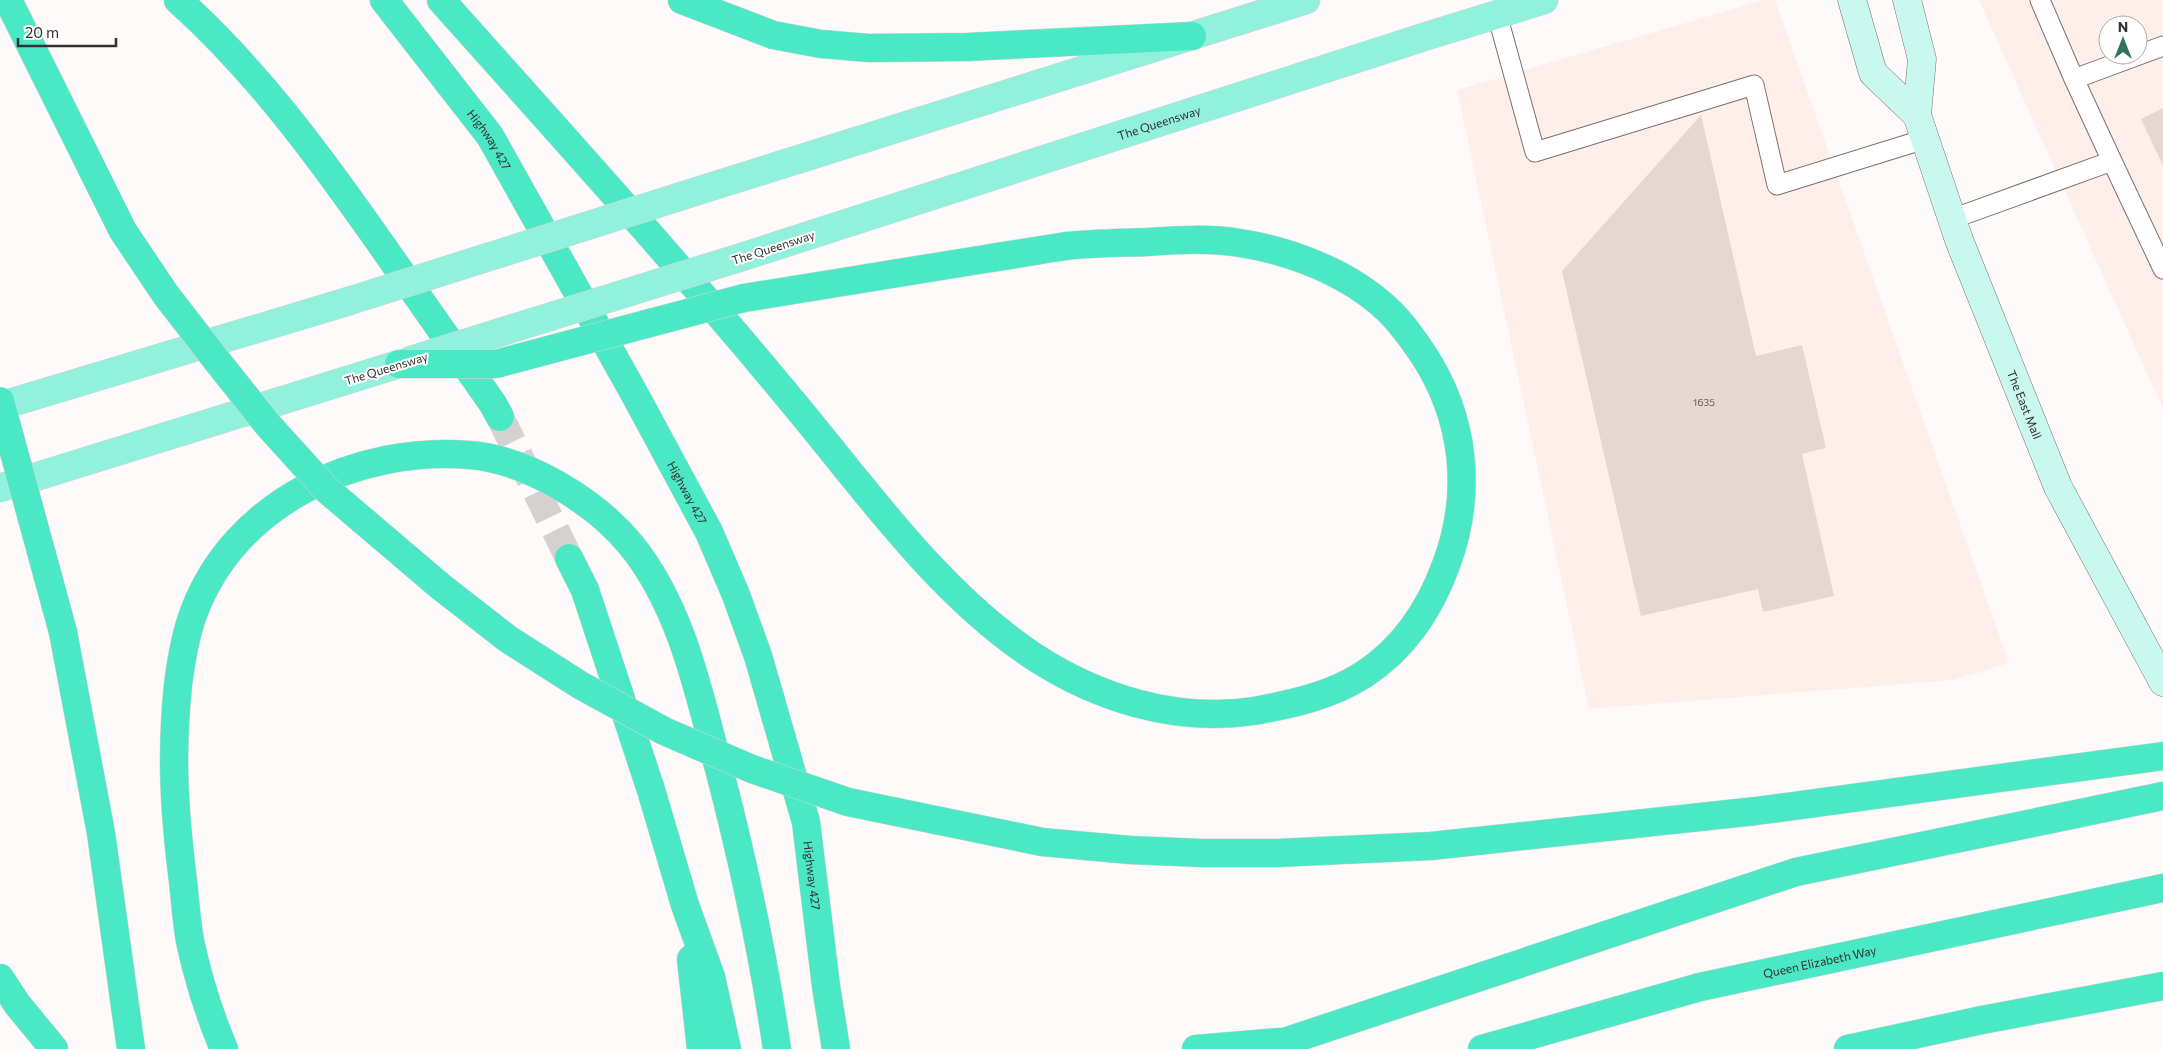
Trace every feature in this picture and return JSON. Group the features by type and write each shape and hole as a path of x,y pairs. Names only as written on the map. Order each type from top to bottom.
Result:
{"highway":[{"path":"8,0 123,231 166,295 214,357 268,425 326,489 440,586 508,639 580,685 664,731 752,769 840,799 954,825 1042,842 1130,850 1202,853 1277,853 1431,846 1756,811 2163,756"},
{"path":"178,0 212,30 278,103 334,178 494,404 500,417"},
{"name":"Highway 427","path":"384,0 490,136 634,393 709,532 736,595 758,656 806,822 826,986 836,1049"},
{"path":"399,364 496,364 744,298 1070,246 1183,240 1237,242 1288,254 1328,271 1359,288 1388,309 1410,334 1444,390 1454,417 1459,444 1461,480 1459,512 1455,538 1435,594 1421,618 1385,658 1360,677 1324,694 1299,702 1242,713 1198,714 1158,710 1107,695 1033,656 954,591 904,538 784,391 560,133 441,0"},
{"path":"682,0 773,35 821,44 868,48 967,47 1192,36"},
{"path":"0,401 63,632 101,833 131,1049"},
{"path":"224,1049 213,1024 190,938 174,800 174,742 177,701 182,654 193,612 223,558 245,531 267,513 309,485 356,467 415,456 471,455 528,471 561,488 593,508 630,543 646,566 671,612 688,659 734,825 752,903 778,1049"},
{"path":"569,558 585,590 651,790 685,905 711,977 726,1049"},
{"path":"1196,1049 1272,1046 1796,872 2163,796"},
{"name":"Queen Elizabeth Way","path":"1482,1049 1700,988 2162,888"},
{"path":"685,905 701,1049"},
{"path":"0,978 17,1004 54,1049"},
{"path":"1848,1049 1982,1020 2163,986"}],"main road":[{"path":"0,406 348,301 1306,0"},
{"name":"The Queensway","path":"0,488 745,256 1544,0"},
{"name":"The East Mall","path":"1852,0 1873,73 1921,127"},
{"name":"The East Mall","path":"1907,0 1922,59 1921,127 1952,219 2058,486 2163,682"}],"lane":[{"path":"2040,0 2074,79 2163,269"},
{"path":"1497,14 1535,152 1754,85 1777,185 1921,127"},
{"path":"2074,79 2163,46"},
{"path":"1952,219 2112,161"}],"shaded area":[{"path":"1764,0 1775,0 2009,663 1952,680 1589,709 1457,90"},
{"path":"1979,0 2163,0 2163,409"}],"building":[{"path":"2163,108 2163,166 2141,119"},
{"path":"1701,115 1756,356 1802,345 1826,448 1802,454 1834,596 1763,612 1758,589 1641,616 1562,271"}],"tunnel":[{"path":"500,417 569,558"}]}
